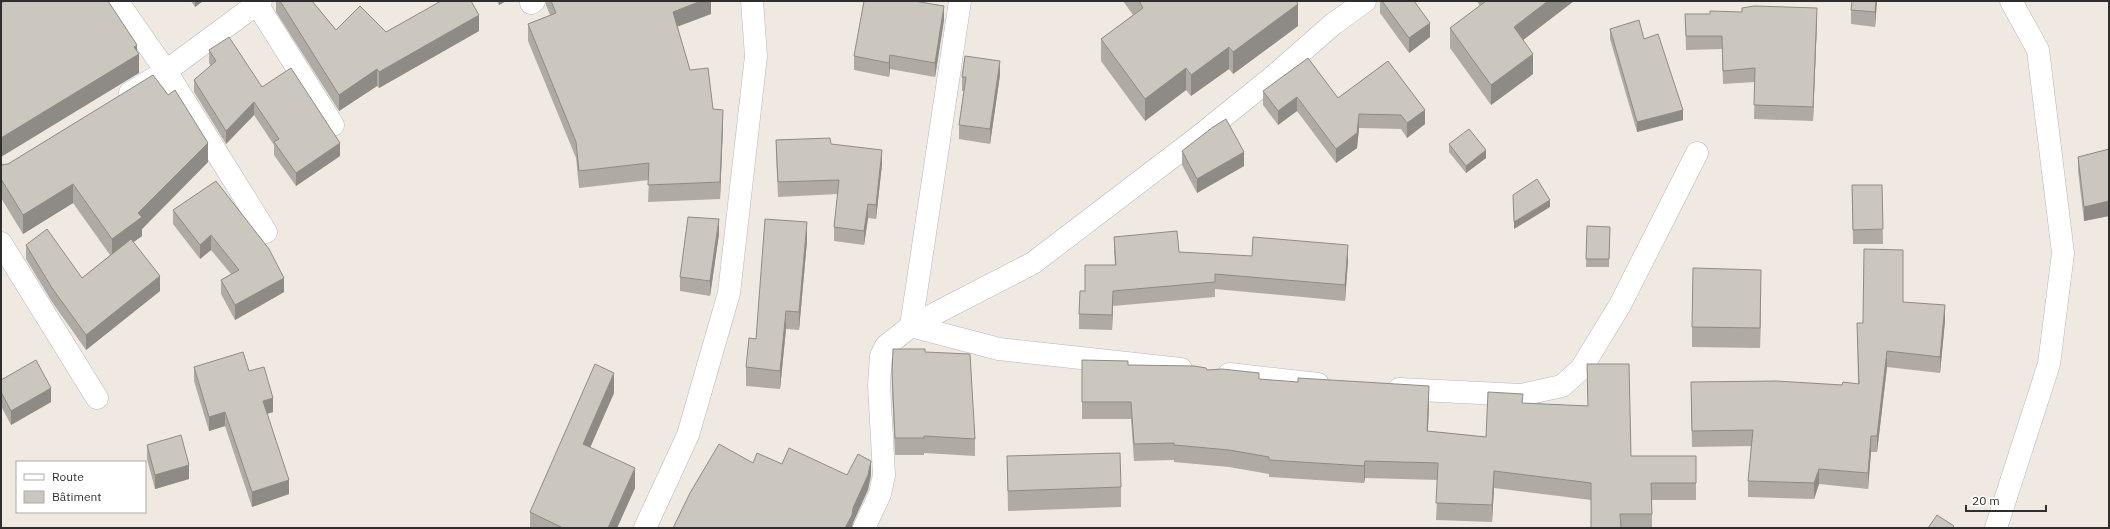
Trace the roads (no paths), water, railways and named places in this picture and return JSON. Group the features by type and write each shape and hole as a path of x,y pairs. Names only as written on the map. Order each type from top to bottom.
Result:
{"street":[{"path":"117,1 166,71 266,232"},
{"path":"646,528 688,435 730,293 756,56 752,1"},
{"path":"911,326 960,1"},
{"path":"864,528 880,494 884,476 879,385 881,356 886,346 911,326 1033,263 1197,138 1275,75 1332,25 1365,1"},
{"path":"1996,528 2049,364 2062,253 2038,50 2011,1"},
{"path":"114,103 166,71 258,2 333,125"},
{"path":"1379,388 1521,395 1562,386 1581,369 1620,305 1697,153"},
{"path":"1,243 97,398"},
{"path":"911,326 999,349 1340,386"}]}
